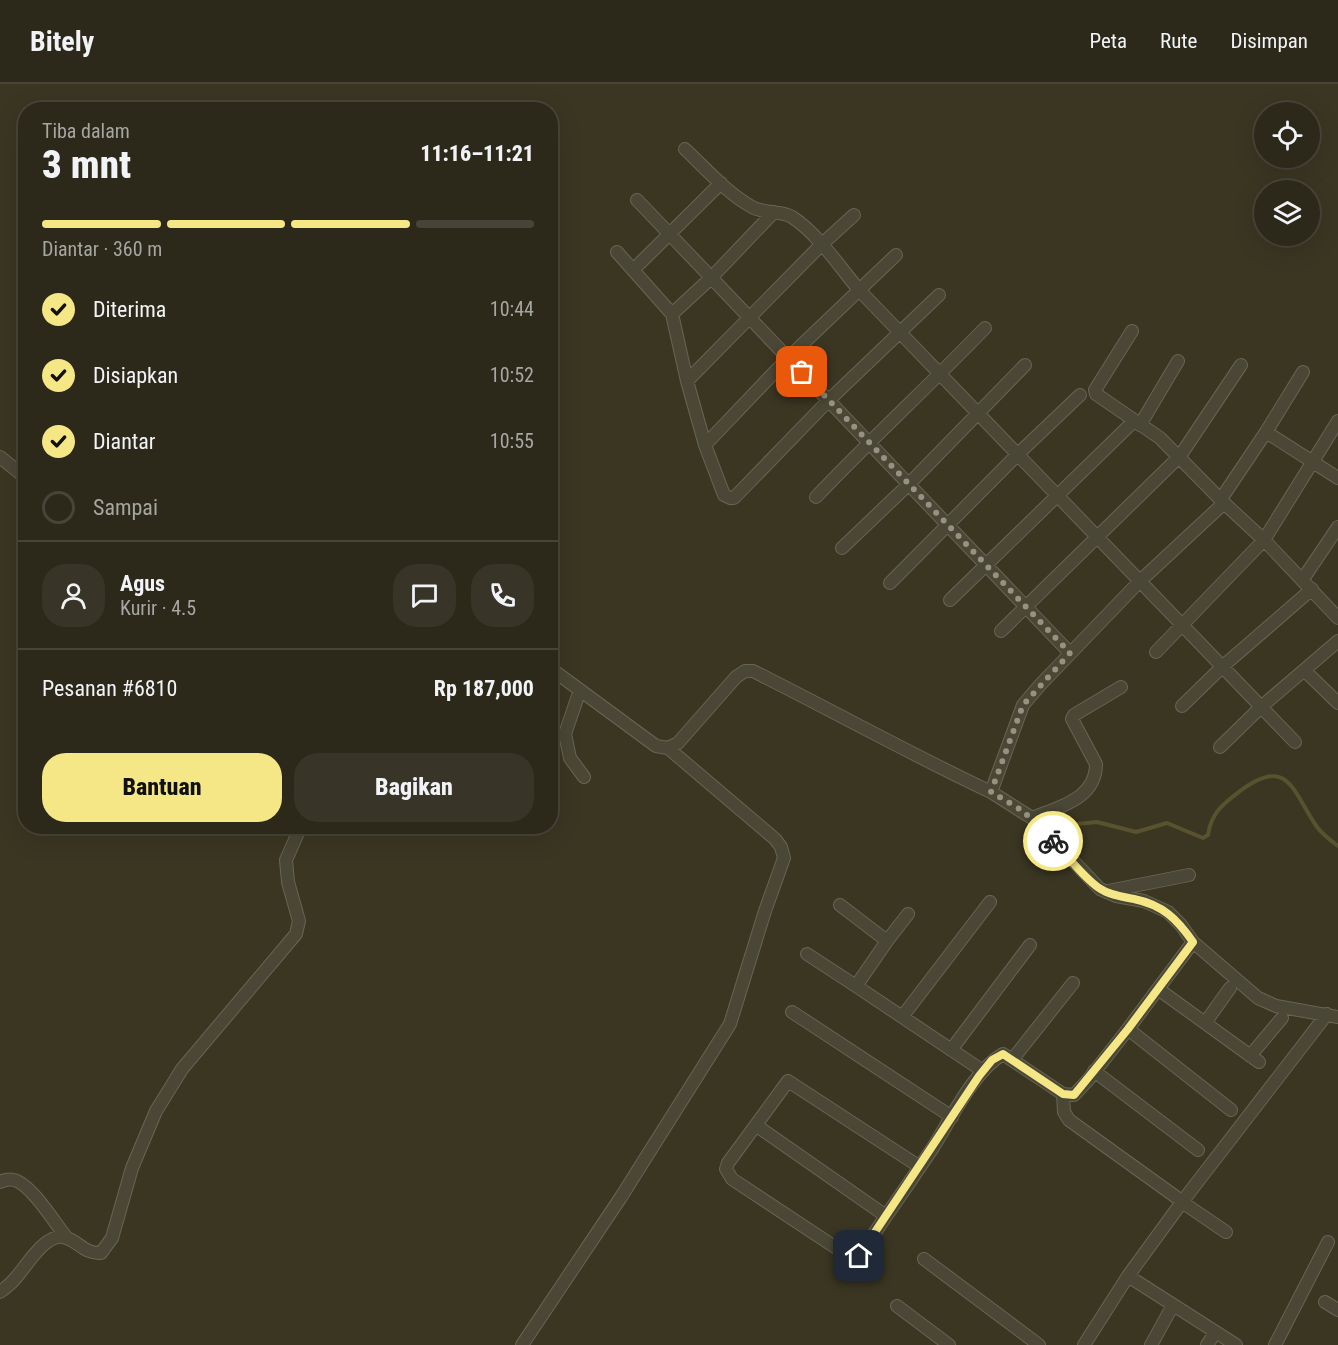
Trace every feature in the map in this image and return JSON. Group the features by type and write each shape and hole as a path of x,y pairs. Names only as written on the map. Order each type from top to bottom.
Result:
{"street":[{"path":"685,149 721,183 754,209 793,218 821,245 859,290 1295,742"},
{"path":"633,270 721,183"},
{"path":"637,200 1070,653"},
{"path":"672,314 711,278 774,212"},
{"path":"687,381 821,245 854,215"},
{"path":"617,252 672,314 687,381 705,445 726,497 734,498 829,400 939,295"},
{"path":"705,445 788,358 896,255"},
{"path":"816,497 985,328"},
{"path":"1132,331 1095,390 1100,398 1160,438 1180,456 1222,501 1303,579 1338,618"},
{"path":"950,600 1057,496 1137,423 1178,361"},
{"path":"842,548 909,484 1025,365"},
{"path":"1001,631 1180,456 1241,365"},
{"path":"991,792 1023,705 1139,582 1222,501 1303,372"},
{"path":"890,584 1017,455 1080,395"},
{"path":"1156,652 1264,540 1338,421"},
{"path":"1266,432 1338,478"},
{"path":"0,457 18,472"},
{"path":"1303,579 1338,527"},
{"path":"1182,706 1222,667 1311,589"},
{"path":"1220,747 1261,707 1338,641"},
{"path":"1304,670 1338,703"},
{"path":"668,748 678,743 736,677 745,671 753,671 850,720 918,758 991,792 1032,818 1100,889 1144,901 1168,912 1193,942 1258,998 1276,1006 1333,1015"},
{"path":"522,1345 621,1197 730,1024 784,858 775,838 668,748 656,746 558,674"},
{"path":"1032,818 1079,799 1091,784 1096,772 1096,764 1072,720 1074,715 1120,687"},
{"path":"580,690 565,734 570,758 584,777"},
{"path":"0,1182 5,1179 15,1180 27,1188 66,1237 93,1253 101,1252 112,1238 132,1168 156,1112 182,1069 296,934 299,921 288,882 286,860 297,834"},
{"path":"1107,892 1190,874"},
{"path":"902,1017 990,902"},
{"path":"840,905 887,941"},
{"path":"856,986 908,914"},
{"path":"920,1167 790,1082 785,1083 726,1169 732,1179 850,1257 859,1256 920,1167 983,1071 992,1060 1003,1054 1063,1094 1074,1095 1128,1029 1193,942"},
{"path":"951,1050 1030,945"},
{"path":"807,954 983,1071"},
{"path":"1012,1060 1073,983"},
{"path":"1205,1023 1230,988"},
{"path":"1158,989 1254,1059 1282,1018"},
{"path":"792,1012 952,1117"},
{"path":"1084,1345 1179,1200 1333,1015"},
{"path":"1128,1029 1231,1110"},
{"path":"1094,1071 1198,1150"},
{"path":"1063,1094 1064,1112 1069,1120 1226,1232"},
{"path":"757,1126 886,1216"},
{"path":"0,1292 11,1283 36,1252 50,1239 59,1236 66,1237"},
{"path":"1275,1345 1328,1242"},
{"path":"924,1259 1039,1345"},
{"path":"1128,1276 1236,1345"},
{"path":"1325,1302 1338,1310"},
{"path":"1151,1345 1173,1305"},
{"path":"897,1306 950,1345"},
{"path":"1207,1345 1215,1332"}],"waterway":[{"path":"1047,831 1057,826 1097,822 1136,832 1167,823 1203,838 1208,835 1212,821 1223,805 1240,791 1269,776 1280,777 1288,782 1317,827 1338,846"}],"way so far":[{"path":"802,372 1070,653 1023,705 991,792 1032,818 1053,841"}],"route":[{"path":"859,1256 992,1060 1003,1054 1063,1094 1074,1095 1128,1029 1193,942 1168,912 1144,901 1116,896 1100,889 1053,841"}]}
